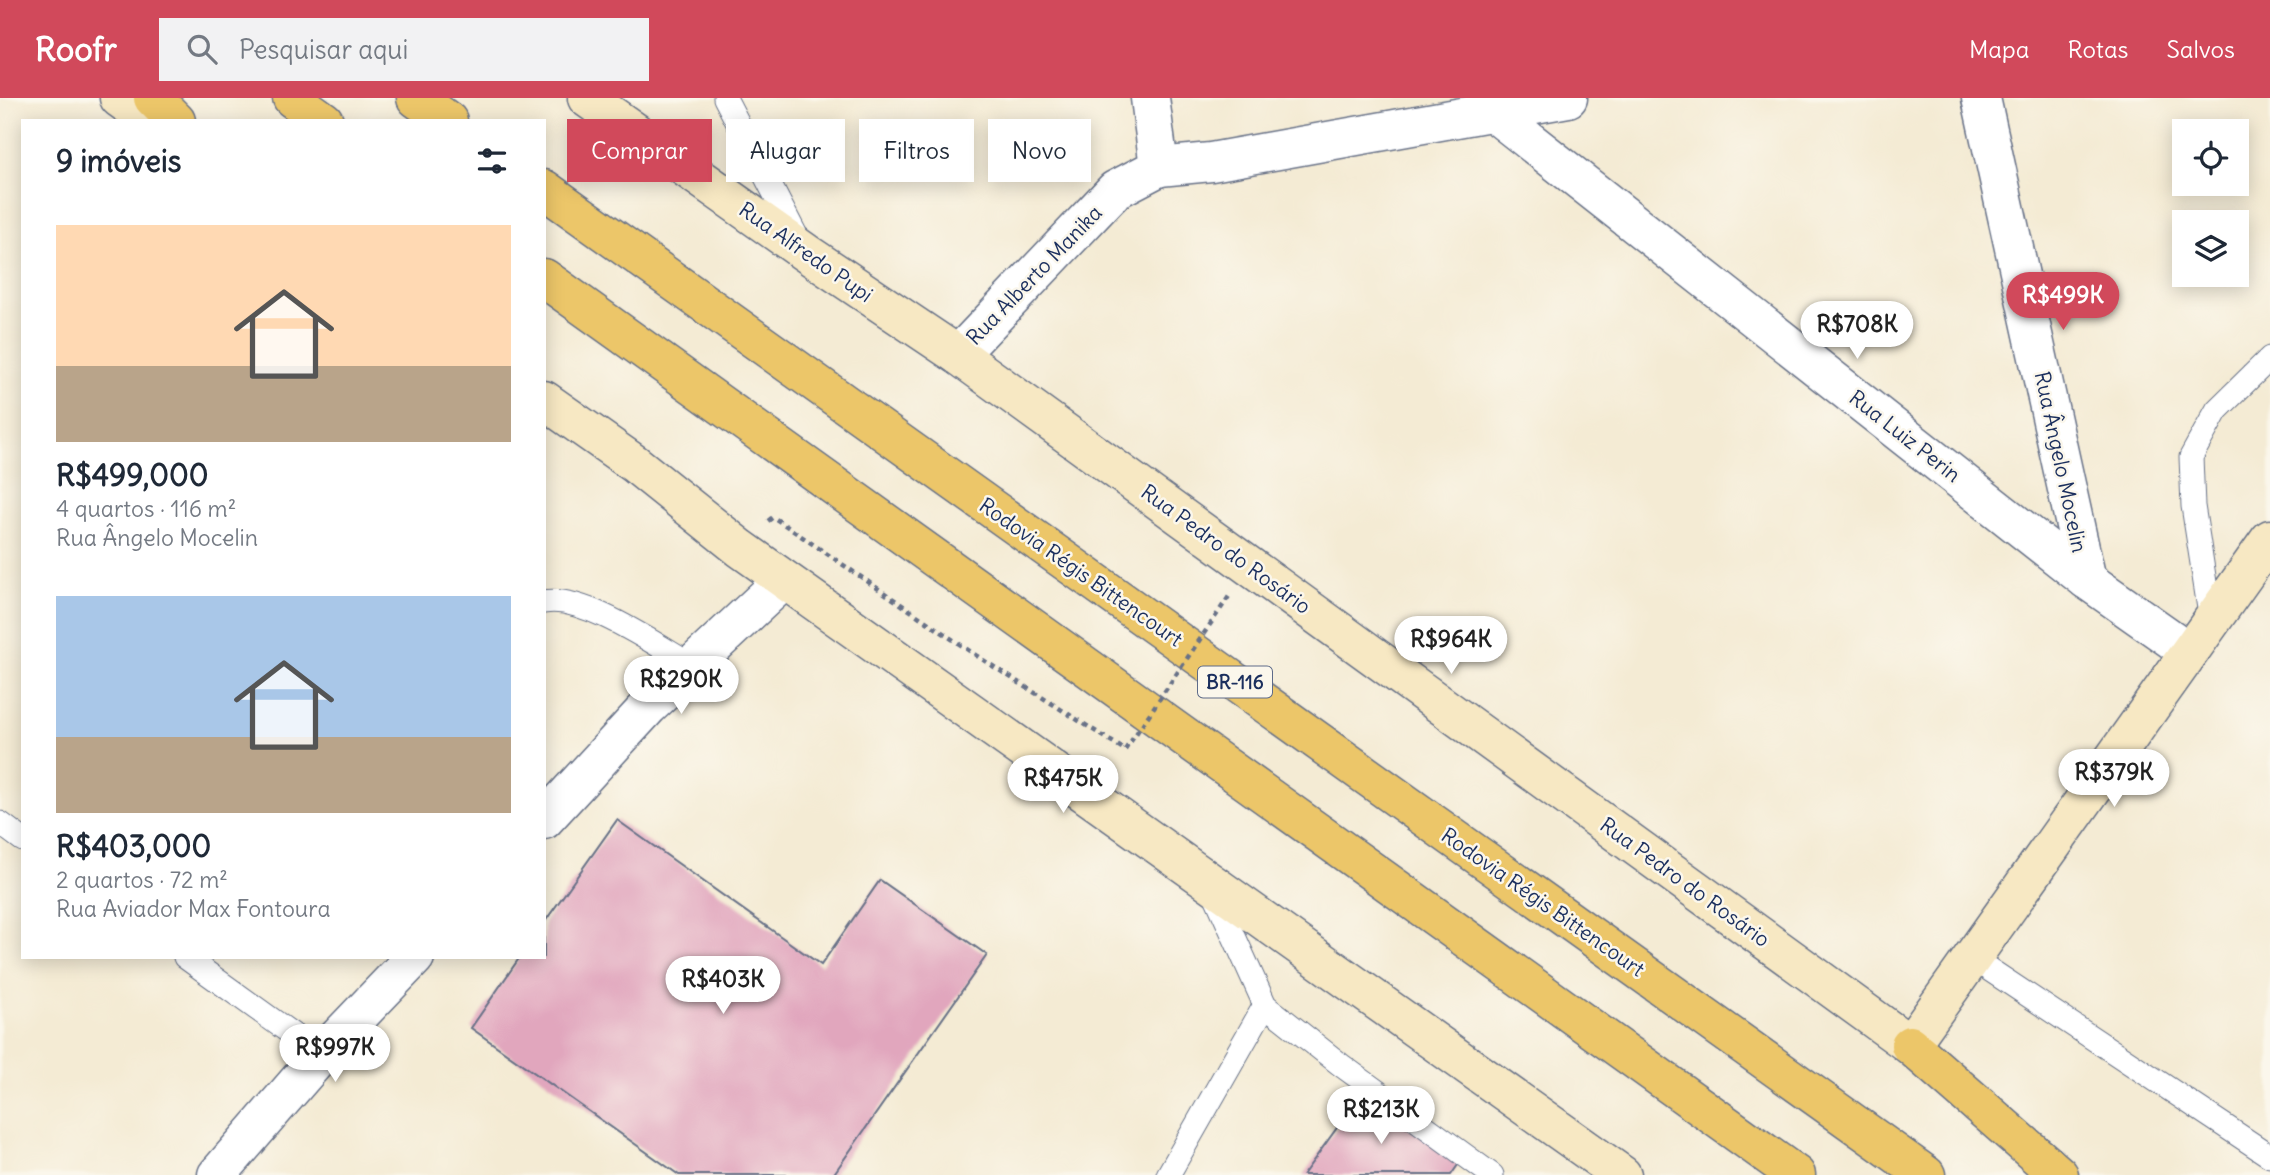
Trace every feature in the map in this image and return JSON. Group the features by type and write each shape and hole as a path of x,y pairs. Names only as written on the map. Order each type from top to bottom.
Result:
{"highway":[{"path":"152,98 174,119"},
{"path":"292,98 321,119"},
{"path":"416,98 445,119"},
{"name":"Rodovia Régis Bittencourt","path":"546,191 1926,1175"},
{"path":"546,279 1796,1175"},
{"path":"1910,1045 2059,1175"}],"street":[{"path":"119,98 148,119"},
{"name":"Rua Alfredo Pupi","path":"587,98 806,253 958,355"},
{"path":"1150,98 1159,167 1211,162 1568,98"},
{"name":"Rua Ângelo Mocelin","path":"1981,98 2087,580"},
{"name":"Rua Luiz Perin","path":"1494,113 2087,580 2188,651"},
{"name":"Rua Alberto Manika","path":"958,355 1115,190 1159,167"},
{"name":"Rua Pedro do Rosário","path":"958,355 1910,1045"},
{"path":"546,401 635,464 740,548 1622,1175"},
{"path":"1910,1045 2270,539"},
{"path":"546,818 649,706 785,580"},
{"path":"217,1175 321,1055 413,959"}],"lane":[{"path":"725,98 806,253"},
{"path":"2211,621 2193,506 2191,457 2217,410 2270,358"},
{"path":"546,602 554,600 595,610 691,665"},
{"path":"0,823 21,839"},
{"path":"1210,884 1265,1005 1341,1065 1492,1175"},
{"path":"1972,958 2270,1156"},
{"path":"188,959 321,1055"},
{"path":"1168,1175 1265,1005"}],"path":[{"path":"740,548 773,517 977,656 1125,750 1230,595"}],"building":[{"path":"617,820 821,965 880,880 987,955 833,1175 679,1175 471,1028 519,959 546,959 546,920"},
{"path":"1365,1089 1462,1159 1451,1175 1303,1175"}]}
